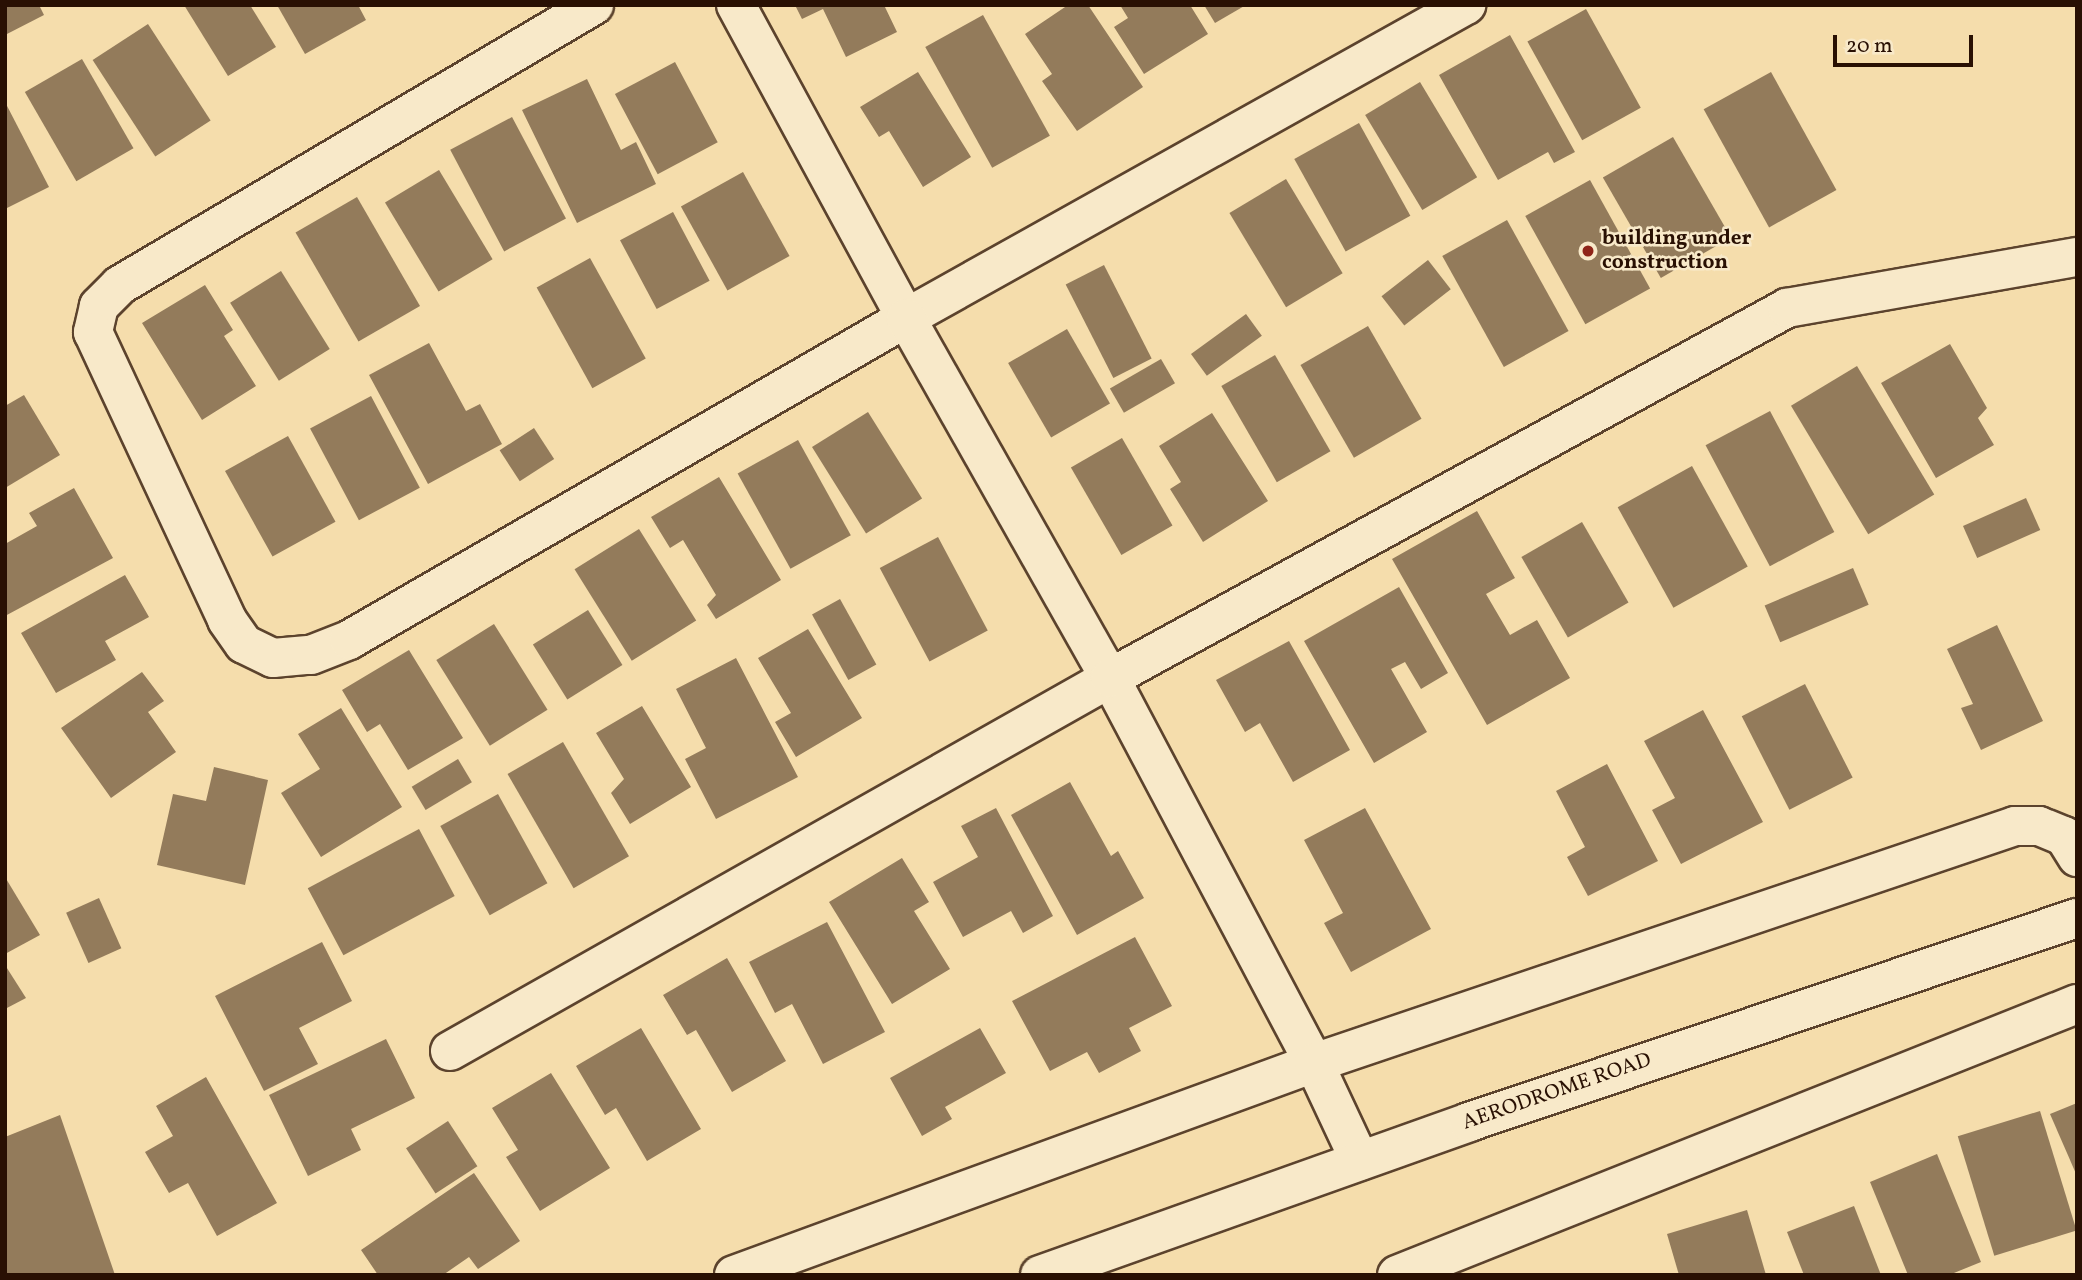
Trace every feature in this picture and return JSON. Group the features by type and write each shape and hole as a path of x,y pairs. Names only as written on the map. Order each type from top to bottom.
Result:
{"street":[{"path":"594,5 120,285 99,306 93,332 228,620 244,644 272,658 311,655 349,640 905,318 1466,5"},
{"path":"736,5 905,318 1110,678 1314,1063 1360,1161"},
{"path":"450,1051 1110,678 1787,308 2077,257"},
{"path":"734,1275 1314,1063 2015,826 2039,826 2064,836 2077,857"},
{"name":"AERODROME ROAD","path":"1040,1275 1360,1161 2077,918"},
{"path":"1397,1275 2077,1004"}],"building":[{"path":"5,5 39,5 44,15 5,35"},
{"path":"184,5 250,5 276,47 228,76"},
{"path":"277,5 358,5 366,20 305,54"},
{"path":"795,5 884,5 897,32 846,57 823,9 802,19"},
{"path":"1068,5 1088,5 1143,87 1077,131 1042,81 1052,74 1025,34"},
{"path":"1120,5 1190,5 1208,34 1144,74 1114,27 1128,18"},
{"path":"1204,5 1246,5 1215,23"},
{"path":"1586,9 1641,108 1582,140 1527,41"},
{"path":"983,15 1050,136 992,168 925,47"},
{"path":"148,24 211,120 155,156 93,60"},
{"path":"1510,35 1575,152 1554,163 1548,152 1498,180 1439,75"},
{"path":"82,59 134,148 76,181 25,92"},
{"path":"675,62 718,142 658,174 615,94"},
{"path":"918,72 971,157 923,187 889,131 879,137 860,107"},
{"path":"1771,72 1836,190 1769,227 1704,109"},
{"path":"587,79 621,150 636,142 656,184 577,223 522,110"},
{"path":"1420,82 1477,177 1422,210 1365,115"},
{"path":"5,102 49,187 5,209"},
{"path":"512,117 566,219 504,251 450,150"},
{"path":"1359,123 1410,216 1346,252 1294,159"},
{"path":"1673,137 1731,237 1661,278 1603,178"},
{"path":"439,170 493,259 439,292 385,202"},
{"path":"743,172 790,256 727,290 681,206"},
{"path":"1286,179 1343,273 1286,307 1229,213"},
{"name":"building under construction","path":"1590,180 1650,288 1585,324 1525,216"},
{"path":"357,197 420,306 359,342 296,233"},
{"path":"673,212 710,281 657,309 620,240"},
{"path":"1507,220 1569,331 1504,367 1442,256"},
{"path":"590,258 646,359 592,388 537,288"},
{"path":"1428,260 1451,289 1404,325 1382,296"},
{"path":"1104,265 1152,359 1113,378 1066,285"},
{"path":"281,271 330,349 279,381 230,303"},
{"path":"205,285 233,330 224,336 256,386 202,420 142,323"},
{"path":"1246,314 1262,336 1207,376 1191,354"},
{"path":"1368,326 1422,419 1354,458 1300,365"},
{"path":"1067,329 1110,403 1051,437 1008,363"},
{"path":"429,343 466,411 480,404 502,444 428,484 369,375"},
{"path":"1950,344 1987,408 1978,418 1994,445 1936,478 1881,383"},
{"path":"1275,355 1330,451 1277,482 1221,386"},
{"path":"1161,359 1175,383 1124,413 1110,388"},
{"path":"1857,366 1934,495 1868,534 1791,406"},
{"path":"24,395 60,455 5,488 5,406"},
{"path":"371,396 420,488 359,520 310,428"},
{"path":"1770,411 1834,532 1770,566 1706,445"},
{"path":"868,412 922,499 866,533 812,447"},
{"path":"1212,413 1268,501 1203,542 1170,489 1181,482 1159,446"},
{"path":"534,428 554,459 520,481 500,450"},
{"path":"288,436 336,522 273,557 225,471"},
{"path":"1122,438 1172,525 1121,555 1071,468"},
{"path":"798,440 851,535 790,569 738,473"},
{"path":"1692,466 1748,567 1673,608 1618,507"},
{"path":"719,477 781,580 716,619 707,605 716,595 683,540 670,548 651,517"},
{"path":"74,488 113,558 5,616 5,544 37,526 29,513"},
{"path":"2026,498 2040,530 1977,558 1963,526"},
{"path":"1477,511 1515,578 1486,594 1510,635 1537,620 1570,678 1487,725 1392,559"},
{"path":"1582,522 1628,603 1568,638 1521,557"},
{"path":"639,529 696,621 632,661 575,569"},
{"path":"938,537 988,631 929,662 880,568"},
{"path":"1853,568 1869,605 1780,642 1765,606"},
{"path":"125,575 149,617 105,641 116,660 56,693 21,633"},
{"path":"1399,587 1448,673 1421,689 1405,662 1391,669 1427,732 1374,763 1304,641"},
{"path":"840,599 876,665 848,680 812,615"},
{"path":"588,610 622,665 567,700 533,644"},
{"path":"494,624 548,710 490,746 436,660"},
{"path":"1997,625 2043,721 1981,750 1961,708 1973,704 1947,649"},
{"path":"808,629 862,718 796,757 775,722 791,713 758,658"},
{"path":"1289,641 1350,750 1293,782 1260,723 1245,732 1216,680"},
{"path":"409,650 463,738 408,770 380,724 367,732 342,690"},
{"path":"736,658 798,777 716,819 685,759 706,748 676,689"},
{"path":"142,672 164,701 148,712 176,752 111,798 61,728"},
{"path":"1805,684 1853,778 1789,810 1742,716"},
{"path":"642,706 691,787 630,824 611,793 624,779 596,733"},
{"path":"341,708 402,807 321,857 281,793 320,769 298,734"},
{"path":"1703,710 1763,822 1681,864 1652,810 1675,798 1644,741"},
{"path":"563,742 629,856 574,888 508,774"},
{"path":"458,759 472,782 426,810 412,787"},
{"path":"1607,764 1658,861 1588,896 1567,857 1585,847 1556,791"},
{"path":"214,767 268,780 245,885 157,865 173,794 206,801"},
{"path":"1070,782 1111,856 1118,851 1144,898 1077,935 1011,815"},
{"path":"498,794 547,883 490,915 440,826"},
{"path":"996,808 1053,916 1023,933 1011,911 963,937 933,882 978,857 961,826"},
{"path":"1365,808 1431,929 1351,972 1324,923 1343,913 1304,840"},
{"path":"419,829 455,896 343,955 308,888"},
{"path":"902,858 929,902 914,911 950,969 892,1004 829,902"},
{"path":"5,877 40,935 5,954"},
{"path":"99,898 121,948 88,963 66,913"},
{"path":"827,922 885,1032 823,1064 792,1004 775,1013 749,962"},
{"path":"1135,937 1172,1006 1129,1028 1141,1051 1099,1073 1087,1052 1050,1071 1012,1001"},
{"path":"322,942 352,1001 299,1028 318,1064 264,1091 215,996"},
{"path":"727,958 786,1061 732,1092 696,1030 687,1035 663,995"},
{"path":"5,965 26,998 5,1009"},
{"path":"641,1028 701,1129 647,1161 616,1108 605,1115 576,1066"},
{"path":"980,1028 1006,1073 945,1107 952,1119 922,1136 890,1078"},
{"path":"386,1039 415,1098 351,1129 361,1150 308,1176 269,1095"},
{"path":"551,1073 610,1168 540,1211 506,1157 518,1150 492,1108"},
{"path":"206,1077 277,1203 217,1236 188,1183 169,1193 145,1152 173,1136 156,1106"},
{"path":"2077,1103 2077,1176 2050,1114"},
{"path":"2040,1111 2077,1231 1994,1256 1958,1136"},
{"path":"60,1115 115,1275 5,1275 5,1137"},
{"path":"448,1121 477,1166 435,1194 406,1148"},
{"path":"1937,1154 1981,1262 1949,1275 1908,1275 1870,1182"},
{"path":"474,1173 520,1241 478,1269 469,1257 443,1275 378,1275 361,1250"},
{"path":"1854,1206 1881,1275 1804,1275 1787,1232"},
{"path":"1747,1210 1766,1275 1679,1275 1667,1234"}],"place":[{"name":"building under construction","path":"1588,251"}]}
